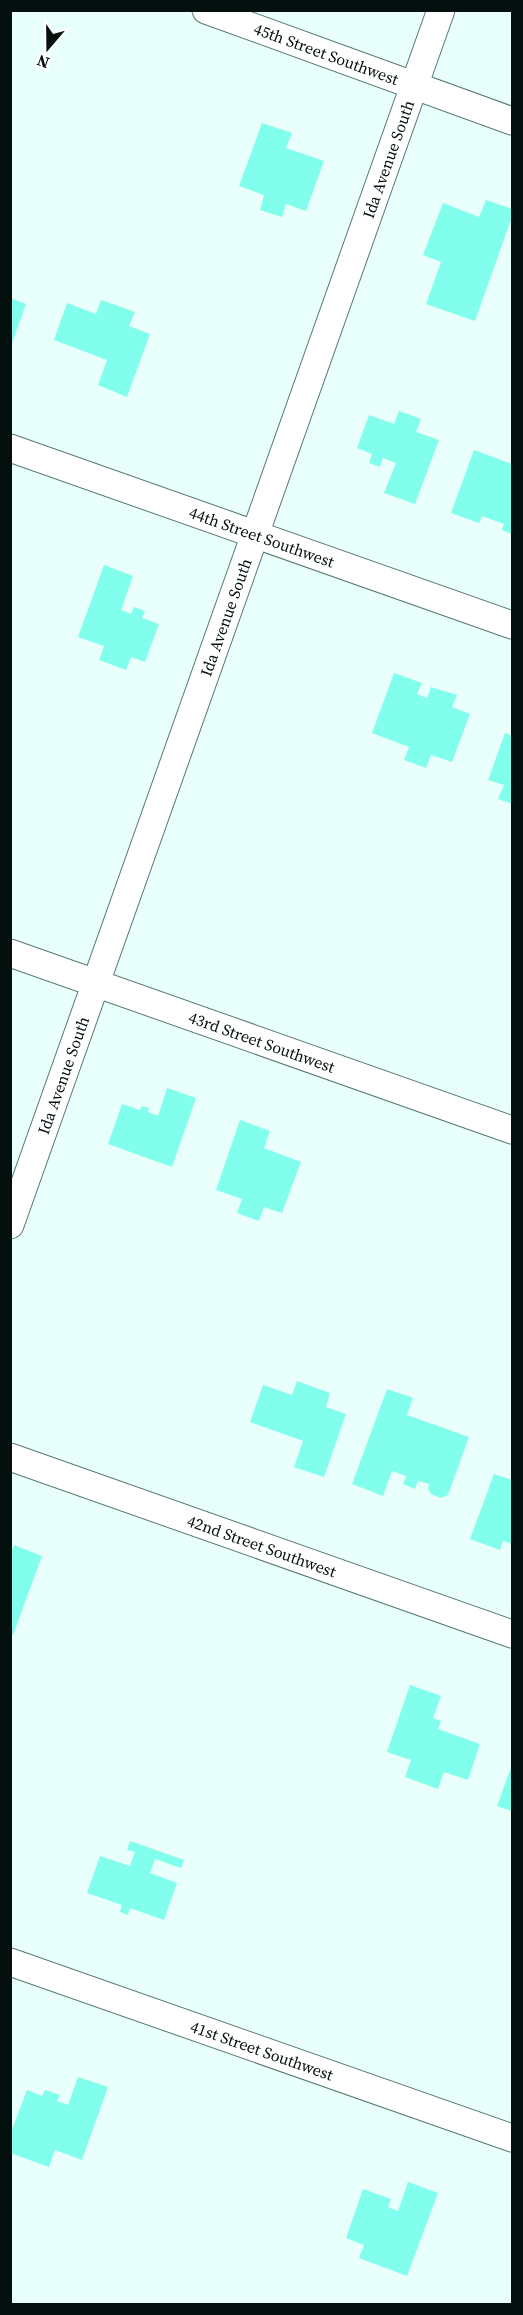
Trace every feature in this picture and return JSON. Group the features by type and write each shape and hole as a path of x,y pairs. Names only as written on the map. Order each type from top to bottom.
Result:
{"street":[{"name":"45th Street Southwest","path":"206,10 513,121"},
{"name":"Ida Avenue South","path":"10,1225 441,10"},
{"name":"44th Street Southwest","path":"10,448 513,624"},
{"name":"43rd Street Southwest","path":"10,953 513,1130"},
{"name":"42nd Street Southwest","path":"10,1457 513,1634"},
{"name":"41st Street Southwest","path":"10,1962 513,2138"}],"building":[{"path":"262,123 292,133 286,148 324,161 306,211 286,204 282,217 260,210 264,195 239,186"},
{"path":"486,200 512,209 512,217 475,321 426,304 441,262 423,255 443,203 479,217"},
{"path":"10,298 26,304 11,346 10,346"},
{"path":"101,300 135,312 129,326 150,334 127,397 98,385 107,360 54,340 67,303 96,314"},
{"path":"399,411 421,419 416,432 439,440 415,504 384,493 396,463 383,458 380,467 369,463 372,454 357,448 369,415 394,424"},
{"path":"474,450 512,464 512,534 502,530 504,524 482,516 479,523 451,513"},
{"path":"104,565 133,576 121,610 131,614 134,607 145,611 142,618 159,624 145,662 131,657 126,670 99,660 104,646 78,637"},
{"path":"394,673 422,683 417,694 427,698 431,687 457,695 452,707 470,714 452,762 431,755 426,768 404,760 409,747 372,733"},
{"path":"505,733 512,736 512,804 498,799 504,785 488,780"},
{"path":"167,1088 196,1098 172,1167 108,1144 122,1104 140,1110 142,1106 149,1108 148,1112 158,1116"},
{"path":"240,1120 270,1131 264,1148 301,1162 282,1213 264,1207 259,1221 237,1213 242,1199 216,1190"},
{"path":"297,1381 330,1393 326,1407 346,1414 324,1477 294,1467 303,1441 250,1422 263,1385 292,1395"},
{"path":"387,1389 413,1398 407,1415 469,1437 448,1495 441,1498 431,1494 429,1484 418,1481 415,1489 403,1484 406,1476 392,1471 383,1496 352,1484"},
{"path":"494,1474 512,1480 512,1544 503,1541 500,1550 470,1539"},
{"path":"14,1545 42,1556 13,1635 10,1634 10,1554"},
{"path":"410,1685 441,1696 433,1718 441,1721 438,1729 480,1744 468,1780 444,1772 438,1789 405,1777 411,1760 387,1752"},
{"path":"512,1765 512,1811 497,1806"},
{"path":"130,1841 184,1860 181,1868 155,1859 150,1873 177,1883 164,1920 130,1908 128,1915 120,1912 122,1905 87,1893 100,1856 130,1866 135,1852 127,1850"},
{"path":"78,2077 108,2087 82,2160 55,2150 49,2167 10,2153 10,2135 27,2090 42,2096 45,2090 60,2095 57,2101 68,2105"},
{"path":"408,2182 438,2193 407,2276 359,2258 364,2245 346,2238 363,2189 391,2199 388,2207 398,2211"}]}
